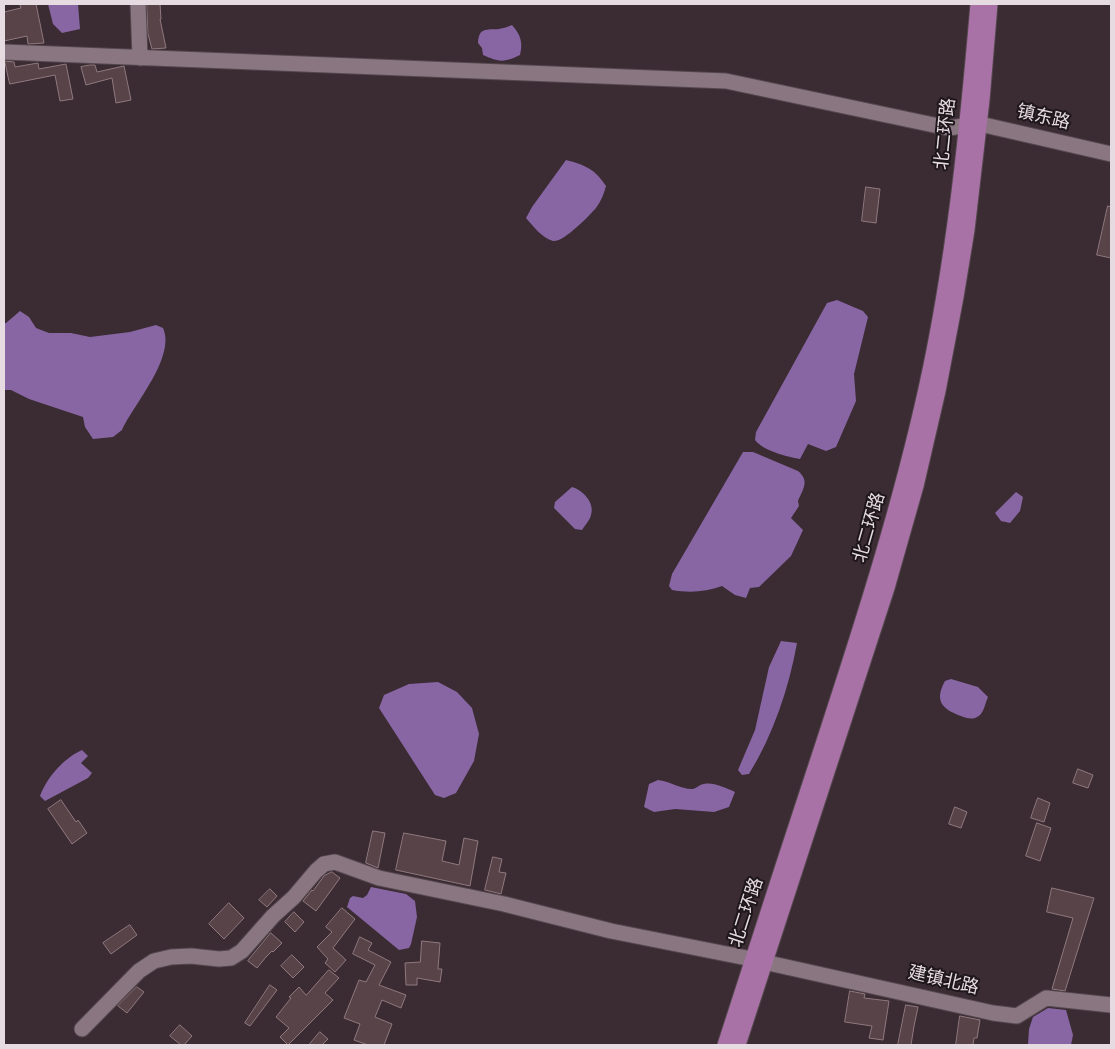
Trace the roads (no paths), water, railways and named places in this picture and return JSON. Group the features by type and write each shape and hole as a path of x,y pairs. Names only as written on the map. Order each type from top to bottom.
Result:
{"main road":[{"name":"北二环路","path":"725,1045 758,961 887,588 916,486 938,391 967,230 978,4"},
{"name":"北二环路","path":"973,125 990,4"},
{"name":"北二环路","path":"738,1045 758,961"}],"street":[{"path":"138,4 140,58"},
{"name":"镇东路","path":"4,52 726,81 948,128 973,125 1111,154"},
{"name":"建镇北路","path":"82,1029 139,971 154,961 171,957 191,956 219,959 231,958 242,951 273,916 294,897 316,871 324,864 335,862 379,878 993,1013 1017,1016 1046,998 1111,1005"}]}
